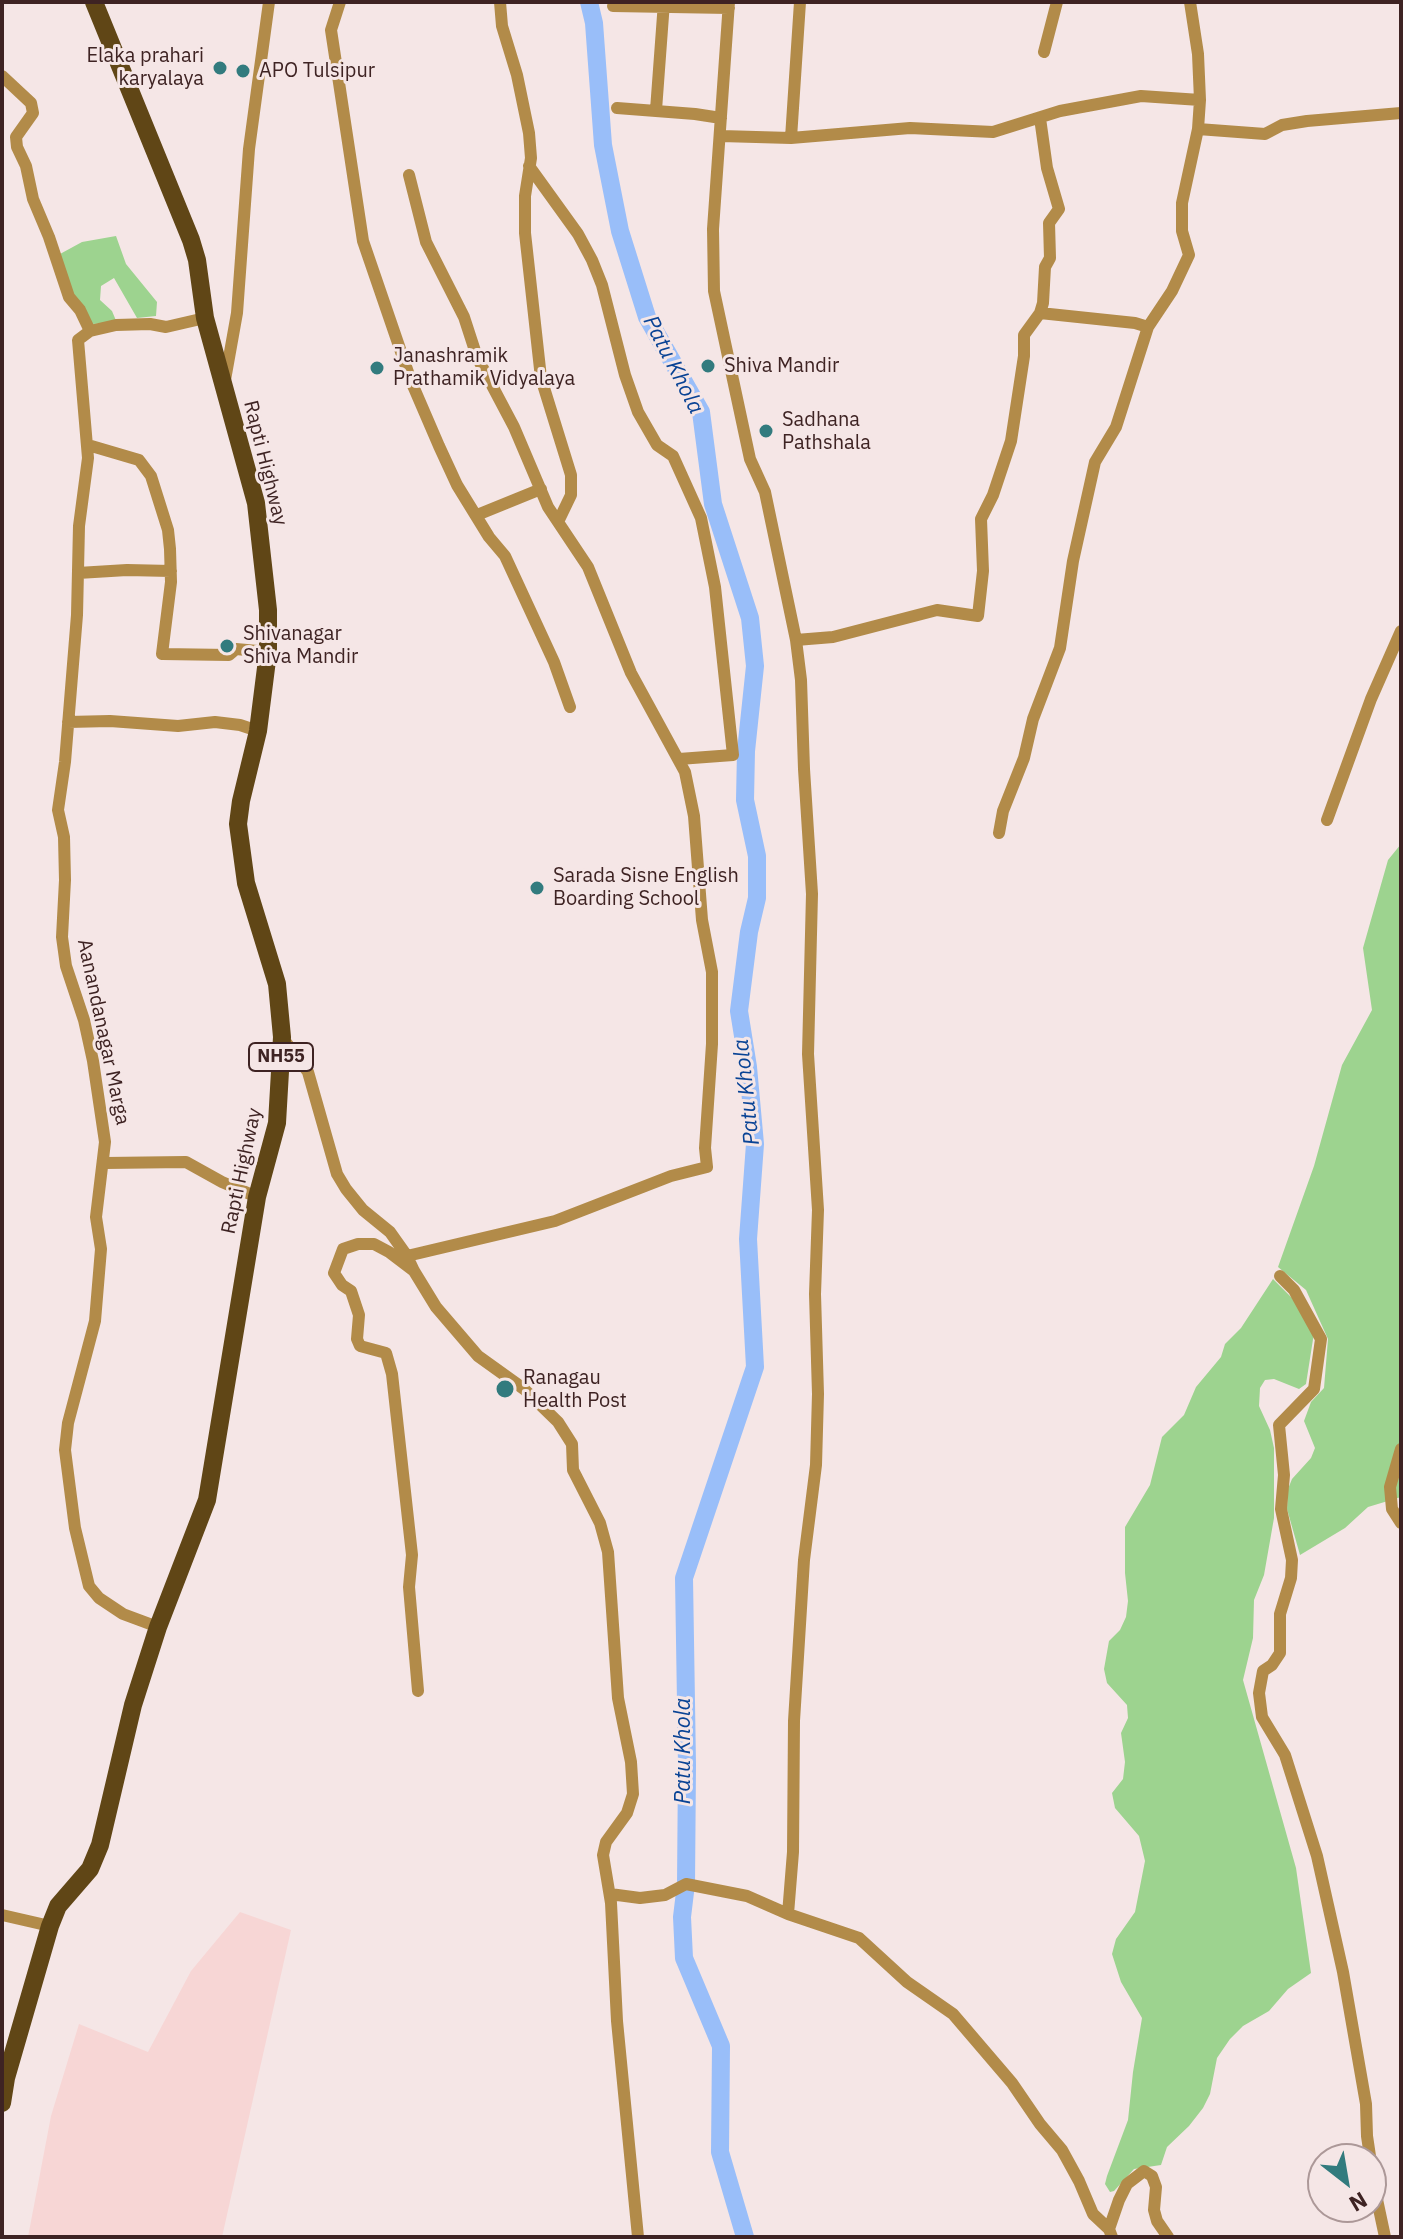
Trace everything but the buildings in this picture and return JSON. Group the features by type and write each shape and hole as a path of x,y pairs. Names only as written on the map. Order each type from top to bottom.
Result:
{"main road":[{"name":"Rapti Highway","path":"2,2103 6,2078 50,1926 58,1906 90,1869 100,1845 133,1705 158,1627 207,1500 257,1197 277,1123 282,1037 277,984 246,883 238,824 258,731 268,652 268,610 256,503 205,318 191,240 94,2"}],"street":[{"path":"224,387 237,313 249,149 269,2"},
{"path":"340,2 331,30 363,241 411,381 457,485 505,556 554,662 570,707"},
{"path":"500,2 502,26 517,75 529,133 525,233 541,378 571,475 571,495 558,522"},
{"path":"791,138 800,2"},
{"path":"1044,52 1057,2"},
{"path":"999,833 1003,811 1024,758 1033,719 1060,648 1073,561 1095,462 1116,427 1148,327 1172,291 1189,255 1182,231 1182,203 1198,129 1200,100 1198,54 1190,2"},
{"path":"656,110 664,4"},
{"path":"613,6 729,5 713,229 714,291 750,459 765,492 796,640 801,680 812,894 808,1054 818,1210 815,1294 818,1394 816,1465 804,1560 794,1721 793,1852 788,1914"},
{"path":"2,76 31,103 33,113 16,137 17,147 69,297 80,310 90,331 116,325 166,327 205,318"},
{"path":"721,136 791,138 910,128 993,132 1079,107 1141,96 1200,100"},
{"path":"617,108 721,118"},
{"path":"1198,129 1265,134 1282,125 1307,121 1401,113"},
{"path":"796,640 833,637 937,610 978,616 983,571 981,519 993,495 1011,441 1024,356 1024,335 1040,313 1045,267 1050,258 1049,223 1059,209 1047,168 1040,118"},
{"path":"529,166 578,234 592,260 638,412 657,445 673,456 701,518 715,587 733,755 679,759"},
{"path":"407,1256 555,1221 671,1176 707,1167 705,1148 712,1044 712,972 700,897 689,787 679,759 631,673 588,567 558,522 477,357 464,317 433,259 409,175"},
{"path":"1040,313 1148,327"},
{"name":"Aanandanagar Marga","path":"90,331 78,340 83,423 88,445 79,526 68,722 58,810 64,837 62,937 66,966 84,1020 93,1061 105,1142 105,1163 96,1217 101,1249 95,1321 68,1423 65,1450 75,1528 89,1586 99,1598 123,1614 158,1627"},
{"path":"88,445 139,460 151,476 168,530 171,571 162,654 229,655 236,649 268,652"},
{"path":"477,515 541,489"},
{"path":"78,573 171,571"},
{"path":"1327,820 1371,699 1401,631"},
{"path":"68,722 110,721 178,726 215,722 258,731"},
{"path":"282,1037 308,1072 337,1174 363,1210 390,1232 436,1307 478,1356 524,1389 558,1422 572,1444 573,1470 600,1523 608,1552 618,1698 631,1762 633,1794 627,1813 606,1842 603,1855 610,1894 617,2021 638,2237"},
{"path":"105,1163 186,1162 257,1197"},
{"path":"414,1271 374,1244 358,1244 343,1249 334,1273 342,1285 351,1291 359,1315 357,1339 360,1346 386,1353 392,1374 412,1555 409,1587 418,1691"},
{"path":"1280,1276 1294,1290 1321,1339 1314,1389 1279,1425 1284,1475 1281,1509 1292,1560 1291,1578 1280,1614 1280,1653 1272,1665 1263,1671 1260,1705 1262,1717 1275,1735 1293,1776 1317,1856 1343,1972 1366,2104 1375,2190 1385,2237"},
{"path":"1401,1449 1390,1487 1392,1509 1401,1523"},
{"path":"610,1894 640,1898 665,1895 686,1884 747,1896 788,1914 859,1938 907,1982 953,2014 1003,2072 1062,2150 1093,2214 1110,2233"},
{"path":"2,1915 50,1926"},
{"path":"1110,2233 1127,2184 1144,2171 1152,2176 1156,2187 1154,2210 1157,2221 1168,2237"}],"shaded area":[{"path":"240,1912 291,1930 222,2237 28,2237 51,2116 79,2024 148,2052 191,1971"}],"green space":[{"path":"116,236 126,264 157,302 156,316 137,318 114,278 101,286 100,300 112,311 117,323 92,324 71,290 60,254 82,242"},
{"path":"1401,844 1401,1497 1368,1507 1345,1528 1300,1555 1287,1509 1288,1489 1315,1448 1304,1421 1311,1402 1324,1388 1328,1339 1306,1290 1278,1267 1314,1166 1342,1065 1372,1010 1363,948 1388,860"},
{"path":"1273,1279 1292,1298 1314,1333 1306,1384 1299,1389 1274,1379 1265,1380 1260,1388 1259,1406 1274,1448 1274,1518 1264,1575 1254,1600 1253,1638 1243,1680 1296,1868 1311,1973 1288,1989 1269,2011 1243,2026 1230,2039 1217,2058 1210,2094 1203,2108 1167,2147 1161,2165 1134,2169 1110,2192 1105,2184 1128,2120 1142,2018 1121,1982 1112,1954 1116,1939 1135,1912 1145,1861 1139,1836 1115,1808 1112,1793 1123,1779 1125,1762 1121,1733 1128,1718 1127,1705 1107,1683 1104,1669 1109,1641 1120,1630 1126,1617 1125,1527 1150,1485 1162,1437 1184,1415 1196,1387 1221,1357 1225,1344 1241,1328"}],"waterway":[{"name":"Patu Khola","path":"589,2 594,23 603,145 620,231 647,317 701,412 713,504 750,618 755,666 746,751 745,800 757,856 757,898 749,932 739,1011 755,1144 748,1239 755,1367 684,1578 687,1765 686,1884 682,1917 684,1958 721,2046 720,2152 745,2237"}],"place":[{"name":"Elaka prahari karyalaya","path":"220,68"},
{"name":"APO Tulsipur","path":"243,71"},
{"name":"Shiva Mandir","path":"708,366"},
{"name":"Janashramik Prathamik Vidyalaya","path":"377,368"},
{"name":"Sadhana Pathshala","path":"766,431"},
{"name":"Shivanagar Shiva Mandir","path":"227,646"},
{"name":"Sarada Sisne English Boarding School","path":"537,888"},
{"name":"Ranagau Health Post","path":"505,1389"}]}
